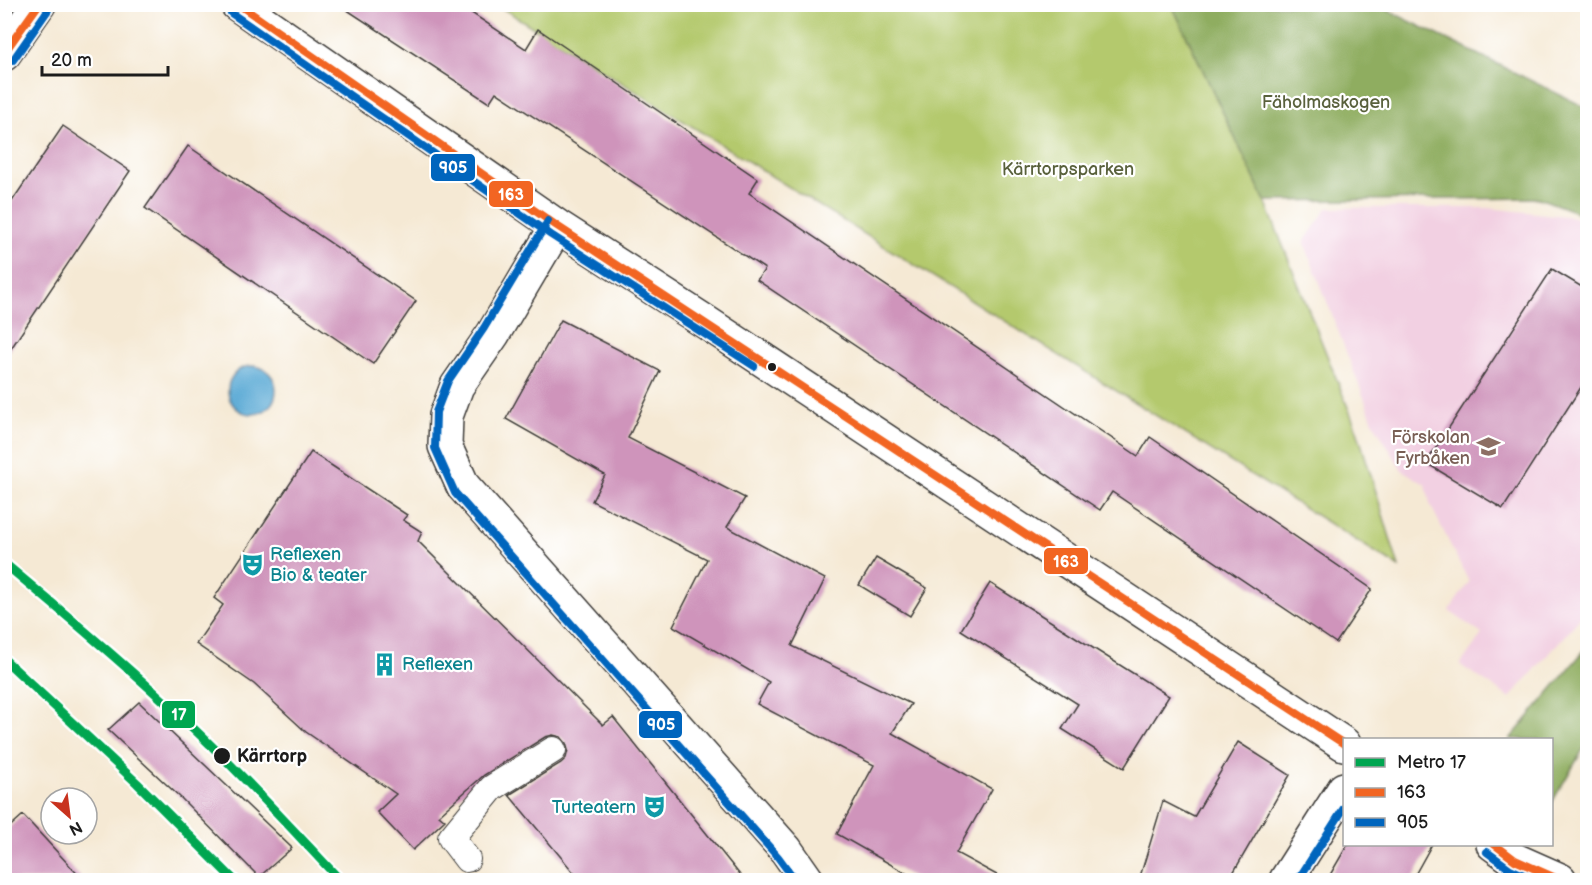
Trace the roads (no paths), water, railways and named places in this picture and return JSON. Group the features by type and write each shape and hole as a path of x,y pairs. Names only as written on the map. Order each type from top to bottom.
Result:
{"street":[{"path":"4,54 39,4"},
{"path":"237,4 557,226 711,325 1343,743"},
{"path":"557,226 493,334 457,386 446,416 445,446 448,454 463,486 786,850 807,880"},
{"path":"1286,880 1343,791"},
{"path":"1496,846 1515,860 1560,880"}],"lane":[{"path":"467,859 451,838 492,788 553,750"}],"water":[{"path":"252,366 269,373 276,390 269,407 252,414 235,407 228,390 235,373"}],"metro line":[{"name":"17","path":"4,563 100,644 194,729 250,784 340,880"},
{"name":"17","path":"4,659 137,783 234,880"}],"place":[{"name":"Förskolan Fyrbåken","path":"1488,447"},
{"name":"Reflexen Bio & teater","path":"252,564"},
{"name":"Reflexen","path":"384,664"},
{"name":"Kärrtorp","path":"222,756"},
{"name":"Turteatern","path":"654,807"}],"park label":[{"name":"Fäholmaskogen","path":"1326,102"},
{"name":"Kärrtorpsparken","path":"1068,169"}]}
